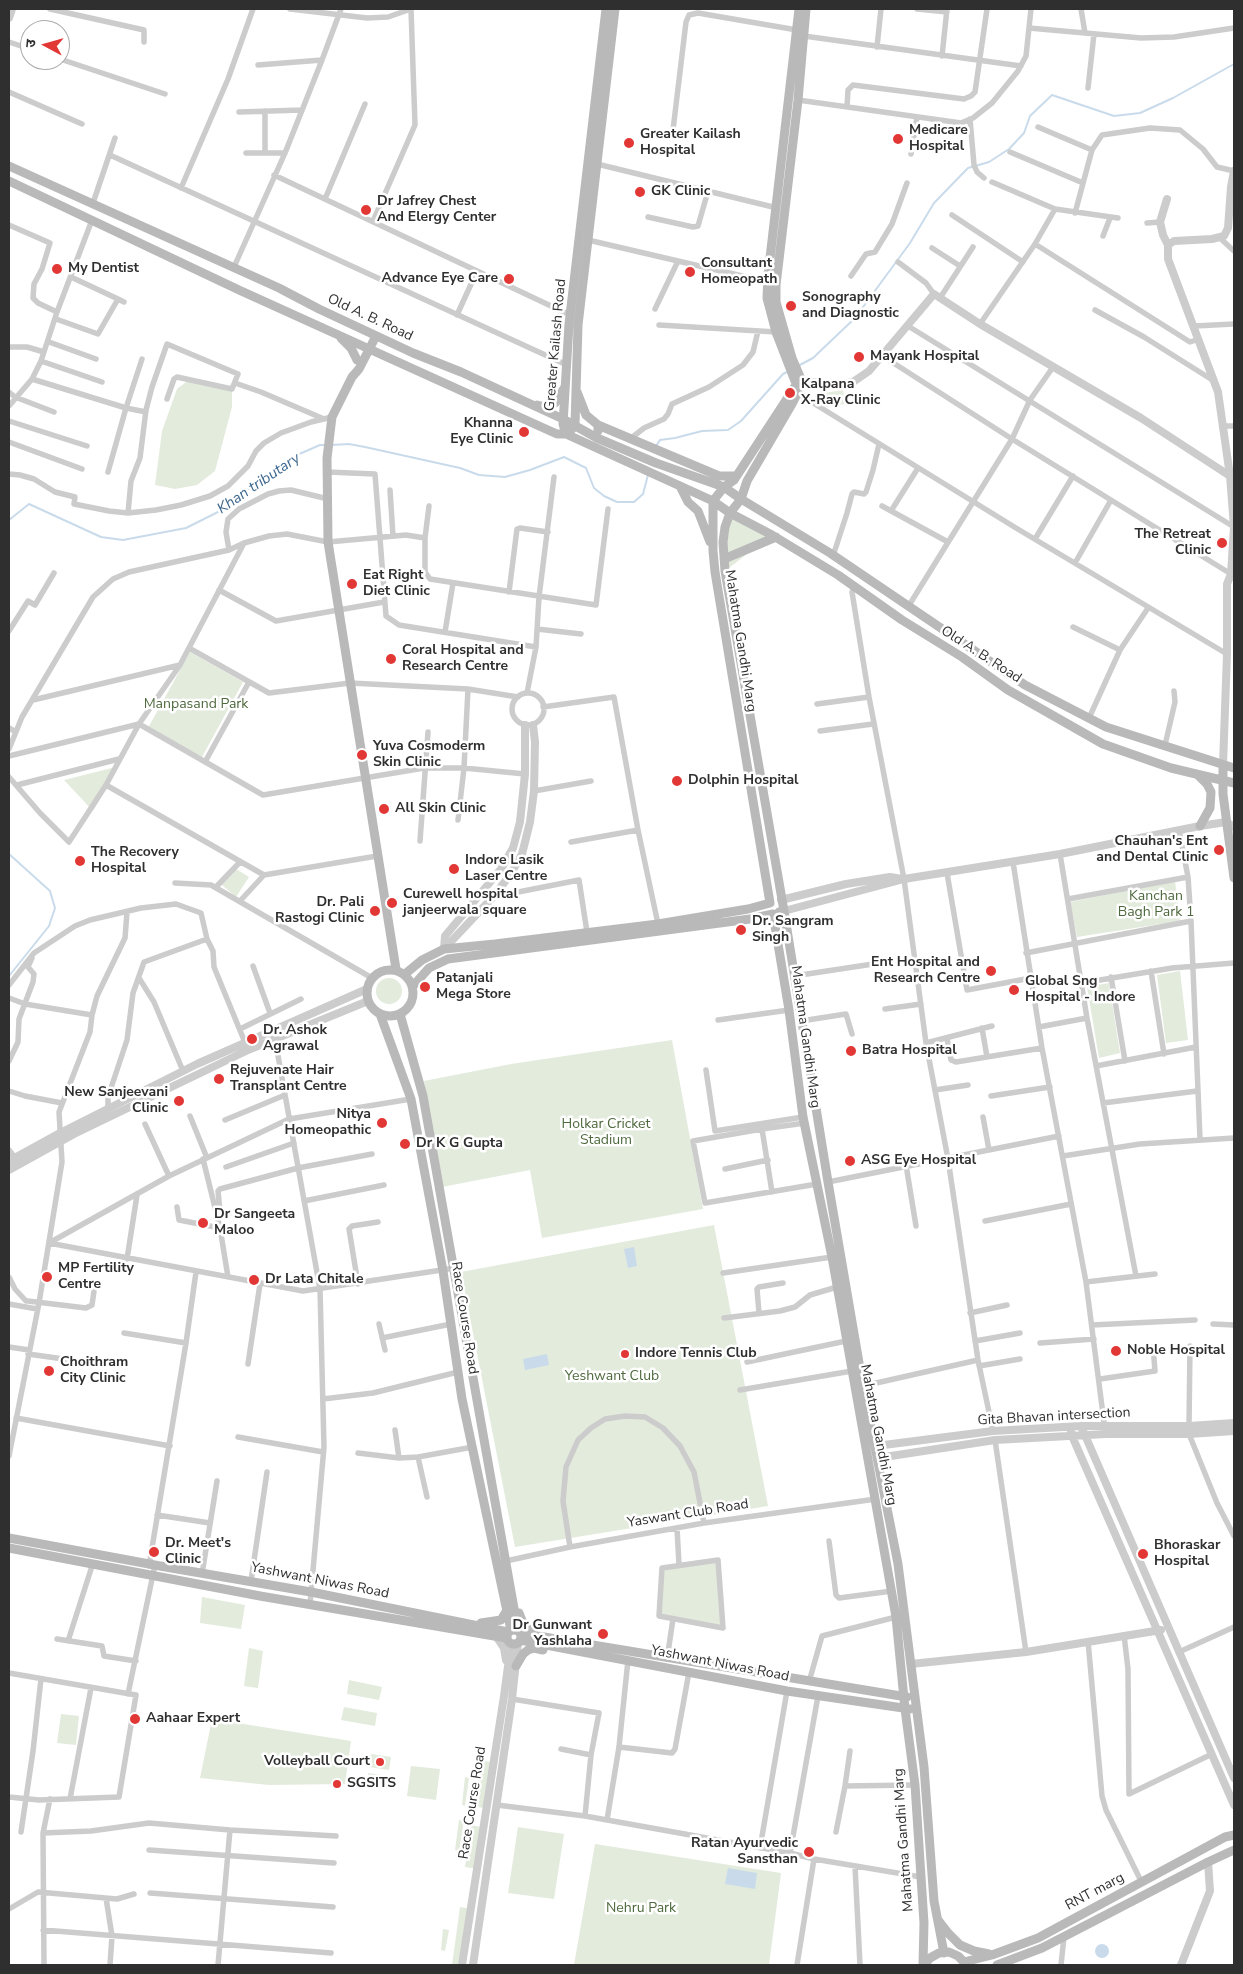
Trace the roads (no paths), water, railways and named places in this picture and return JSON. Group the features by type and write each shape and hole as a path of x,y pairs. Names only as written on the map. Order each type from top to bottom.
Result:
{"main road":[{"name":"Greater Kailash Road","path":"562,434 564,429 563,419 570,315 606,9"},
{"name":"Greater Kailash Road","path":"574,425 578,325 615,9"},
{"path":"789,359 776,302 776,285 798,100 801,33 799,9"},
{"path":"730,513 741,498 747,481 792,404 798,381 776,332 767,298 777,208 806,9"},
{"name":"Old A. B. Road","path":"9,166 234,267 320,310 563,419 597,438 659,464 724,487 834,556 1025,684 1106,727 1234,768"},
{"name":"Old A. B. Road","path":"9,181 231,286 416,370 704,495 730,513 776,537 838,575 1008,690 1103,744 1171,768 1234,783"},
{"path":"334,332 348,344 360,361"},
{"path":"373,334 352,377 328,418 328,542 396,970"},
{"path":"360,361 373,357 407,370 416,370"},
{"path":"713,501 736,476 798,381"},
{"path":"530,404 545,407 555,403 566,385"},
{"path":"576,389 586,415 598,425 719,476 736,476"},
{"path":"562,434 571,431 574,425"},
{"path":"597,438 598,425"},
{"path":"659,464 665,454"},
{"path":"747,481 754,506"},
{"path":"680,486 688,502 698,511 713,552"},
{"name":"Mahatma Gandhi Marg","path":"713,501 713,552 736,704 789,1010 804,1120 832,1257 896,1617 915,1784 924,1923 924,1965"},
{"name":"Mahatma Gandhi Marg","path":"730,513 723,542 725,571 864,1386 882,1458 916,1698 924,1767 932,1880 944,1953"},
{"path":"724,559 776,537"},
{"path":"1223,765 1222,780 1226,822 1233,857 1234,878"},
{"path":"1197,774 1207,784 1211,792 1210,808 1200,826"},
{"path":"405,974 422,960 444,948 495,944 658,924 748,909 781,900"},
{"path":"413,986 429,968 448,959 740,920 784,910"},
{"path":"382,970 396,970 405,974 413,986 413,999 406,1011 386,1016 375,1010 368,1001 367,989 372,978 382,970"},
{"name":"Race Course Road","path":"380,1014 411,1099 443,1271 458,1372 472,1447 511,1609"},
{"name":"Race Course Road","path":"400,1014 423,1096 455,1268 475,1396 506,1561 514,1636"},
{"name":"Yashwant Niwas Road","path":"9,1538 310,1604 496,1636 536,1636 916,1698"},
{"name":"Yashwant Niwas Road","path":"9,1548 93,1564 202,1574 250,1581 476,1626 555,1647 818,1696 916,1709"},
{"path":"476,1626 482,1622 501,1620 511,1609 520,1614 523,1623 536,1636"},
{"path":"512,1668 528,1650 534,1648 549,1651 555,1647"},
{"name":"RNT marg","path":"966,1964 1038,1938 1225,1837 1234,1836"},
{"name":"RNT marg","path":"997,1965 1042,1948 1234,1850"},
{"path":"937,1918 960,1945 974,1951 992,1955"},
{"path":"924,1965 938,1953 958,1956 966,1964"}],"street":[{"path":"9,18 12,9"},
{"path":"50,9 144,30 144,42"},
{"path":"181,188 228,79 253,9"},
{"path":"290,9 340,11 367,18 388,17 411,9 415,126 373,221"},
{"path":"877,47 881,9"},
{"path":"917,9 947,11 942,56"},
{"path":"847,107 848,90 853,85 964,99 975,92 987,9"},
{"path":"798,100 961,123 970,119 992,103 1021,66 1026,56 1031,9"},
{"path":"1081,9 1085,33"},
{"path":"234,267 285,153 340,11"},
{"path":"673,130 686,22 693,11 877,47 1021,66"},
{"path":"1029,28 1141,38 1174,37 1234,28"},
{"path":"1088,88 1094,34"},
{"path":"258,65 322,60"},
{"path":"70,62 165,94"},
{"path":"9,92 82,124"},
{"path":"324,199 365,104"},
{"path":"239,112 302,110"},
{"path":"265,111 265,152"},
{"path":"911,154 917,117"},
{"path":"970,119 975,167 984,178"},
{"path":"1038,127 1092,150"},
{"path":"1075,213 1092,150 1102,135 1150,128 1180,130 1203,149 1217,168 1234,171 1228,228 1224,236 1220,238 1174,242 1168,245"},
{"path":"93,203 115,138"},
{"path":"1010,152 1083,183"},
{"path":"246,153 285,153"},
{"path":"110,155 567,366"},
{"path":"597,164 777,208"},
{"path":"274,176 570,315"},
{"path":"992,182 1055,209 1118,218"},
{"path":"851,276 866,254 875,252 892,224 907,183"},
{"path":"648,217 693,228 698,226 708,192"},
{"path":"1166,200 1160,222 1168,245 1168,259 1218,392 1232,476 1233,577 1227,584 1227,654 1223,765"},
{"path":"980,324 1036,244 1055,209"},
{"path":"952,215 1023,262"},
{"path":"1103,236 1110,218"},
{"path":"9,406 32,379 42,361 92,220"},
{"path":"1147,223 1160,222"},
{"path":"9,224 50,243 42,269 34,284 33,298 38,303 57,316 98,334 118,299"},
{"path":"1220,238 1234,251"},
{"path":"588,240 768,282"},
{"path":"1036,244 1190,342 1199,339"},
{"path":"798,381 839,385 853,382 869,371 881,355 937,296 973,247"},
{"path":"932,248 960,266"},
{"path":"655,309 678,261"},
{"path":"898,262 926,283 937,296 980,324 1141,418 1232,476"},
{"path":"457,315 477,271"},
{"path":"71,277 124,302"},
{"path":"320,310 333,311 383,335 386,340"},
{"path":"1095,310 1144,337 1214,381"},
{"path":"1194,326 1234,324"},
{"path":"659,325 776,332"},
{"path":"908,326 1234,527"},
{"path":"630,439 644,428 664,419 672,404 709,387 743,365 753,352 758,330"},
{"path":"49,342 96,359"},
{"path":"128,512 131,481 140,458 146,412 152,387 168,344 238,374 232,388 177,377 174,379 167,399"},
{"path":"9,347 27,346 44,352"},
{"path":"881,355 1233,577"},
{"path":"108,472 142,360"},
{"path":"42,361 102,382"},
{"path":"908,607 1012,439 1030,400 1053,366"},
{"path":"32,379 126,408 146,412"},
{"path":"798,381 879,444 1035,540 1227,654"},
{"path":"235,383 328,418"},
{"path":"9,392 15,397 54,412"},
{"path":"9,474 34,479 55,492 75,497 74,504 109,511 128,512 181,505 210,496 228,486 248,466 256,451 264,443 281,433 328,418"},
{"path":"9,421 87,446"},
{"path":"1224,426 1234,426"},
{"path":"9,442 82,469"},
{"path":"834,556 852,494 854,492 864,494 866,492 879,444"},
{"path":"891,511 918,468"},
{"path":"328,472 375,474 386,616 399,625 536,648"},
{"path":"527,693 536,648 539,597 554,476"},
{"path":"1035,540 1072,476"},
{"path":"229,550 226,532 228,519 239,509 268,494 291,490 328,499"},
{"path":"390,490 393,536"},
{"path":"1075,563 1111,500"},
{"path":"429,506 425,538 426,576 430,579 596,605 608,508"},
{"path":"882,506 948,542"},
{"path":"509,592 516,529 548,532"},
{"path":"9,749 32,700 93,597 112,580 129,572 229,550 244,543 269,536 287,534 328,542 406,535 425,538"},
{"path":"9,777 40,813 69,842 106,785 139,724 180,665 244,543"},
{"path":"9,631 28,601 35,605 54,573"},
{"path":"445,632 453,583"},
{"path":"855,588 852,592 873,724 904,879 926,1043 948,1159 970,1313 993,1431"},
{"path":"219,590 276,621 384,602"},
{"path":"1089,718 1120,650 1148,608"},
{"path":"1074,627 1120,650"},
{"path":"537,629 581,634"},
{"path":"189,648 269,693 350,683 468,689 518,697 527,693 537,695 541,699 543,707 540,719 533,725 525,725 518,722 514,714 514,707 518,697"},
{"path":"32,700 180,665"},
{"path":"205,762 249,682"},
{"path":"458,820 464,768 468,689"},
{"path":"1165,746 1175,702 1174,690"},
{"path":"818,704 869,697"},
{"path":"543,707 614,698 638,830 658,924"},
{"path":"9,756 139,724 263,795 424,768 464,768 525,774"},
{"path":"820,731 873,724"},
{"path":"448,959 444,948 444,936 501,869 512,848 520,822 525,774 525,725"},
{"path":"444,948 493,896 510,875 522,854 530,822 534,791 535,742 533,725"},
{"path":"9,728 16,732"},
{"path":"420,841 428,732"},
{"path":"17,785 119,759"},
{"path":"534,791 591,781"},
{"path":"106,785 264,875 377,856"},
{"path":"784,910 904,879 1060,854 1200,826 1226,822 1234,827"},
{"path":"571,842 638,830"},
{"path":"1178,830 1188,877 1200,1139"},
{"path":"1060,854 1087,1018 1136,1276"},
{"path":"216,888 240,862"},
{"path":"1012,862 1042,1048 1086,1282 1106,1434"},
{"path":"947,873 967,990 1031,978"},
{"path":"240,902 264,875"},
{"path":"781,900 890,876 904,879"},
{"path":"1068,899 1188,877"},
{"path":"493,896 579,880 587,932"},
{"path":"175,883 211,885 372,978"},
{"path":"9,985 34,953 75,926 90,920 141,908 176,904 201,913 207,939 213,951 214,967 247,1046"},
{"path":"9,1456 38,1306 62,1162 59,1112 90,1032 97,996 125,938 127,912"},
{"path":"1026,953 1191,921"},
{"path":"110,1112 111,1088 127,1040 134,993 144,962 207,939"},
{"path":"9,1061 18,1042 19,1019 34,974 28,967 34,953"},
{"path":"1082,983 1193,965 1234,963"},
{"path":"794,976 873,964"},
{"path":"253,966 270,1013"},
{"path":"1151,971 1164,1054"},
{"path":"1111,977 1125,1061"},
{"path":"139,978 154,1002 183,1071"},
{"path":"9,1170 14,1161 110,1112 367,989"},
{"path":"9,998 25,1004 92,1015"},
{"path":"240,1029 302,999"},
{"path":"110,1112 183,1071 247,1046 275,1039 368,1001"},
{"path":"884,1009 921,1004"},
{"path":"718,1020 789,1010"},
{"path":"801,1021 846,1014 852,1034"},
{"path":"1039,1027 1087,1018"},
{"path":"926,1043 992,1026"},
{"path":"982,1028 987,1057"},
{"path":"947,1038 953,1061 1042,1048"},
{"path":"275,1039 320,1289 323,1452 310,1604"},
{"path":"1096,1066 1196,1047"},
{"path":"706,1070 715,1131 804,1120"},
{"path":"935,1090 968,1085"},
{"path":"991,1096 1050,1087"},
{"path":"9,1091 62,1103"},
{"path":"1103,1103 1197,1091"},
{"path":"225,1120 285,1095"},
{"path":"49,1243 169,1176 289,1119 411,1099"},
{"path":"190,1116 221,1213 229,1213"},
{"path":"983,1117 989,1150"},
{"path":"804,1120 693,1141 705,1203 817,1184"},
{"path":"145,1124 169,1176"},
{"path":"762,1129 772,1192"},
{"path":"828,1182 1059,1136"},
{"path":"1063,1156 1111,1148 1200,1139 1234,1138"},
{"path":"226,1168 294,1143"},
{"path":"9,1150 14,1161"},
{"path":"228,1277 215,1196 220,1189 298,1168 372,1154"},
{"path":"725,1169 768,1160"},
{"path":"906,1165 916,1226"},
{"path":"304,1201 384,1184"},
{"path":"127,1259 137,1194"},
{"path":"985,1220 1071,1204"},
{"path":"177,1207 178,1220 220,1228"},
{"path":"358,1284 350,1229 352,1226 378,1222"},
{"path":"49,1243 303,1291 455,1268"},
{"path":"723,1273 832,1257"},
{"path":"128,1694 136,1661 151,1569 157,1515 170,1446 196,1272"},
{"path":"1086,1282 1156,1274"},
{"path":"9,1277 25,1304"},
{"path":"759,1313 757,1289 783,1283"},
{"path":"248,1364 260,1284"},
{"path":"724,1318 795,1307 810,1295 837,1287"},
{"path":"9,1304 86,1308 92,1305 94,1291"},
{"path":"970,1313 1007,1305"},
{"path":"1092,1325 1195,1320"},
{"path":"379,1324 385,1350"},
{"path":"382,1338 451,1324"},
{"path":"1213,1324 1234,1325"},
{"path":"124,1333 186,1343"},
{"path":"975,1341 1020,1333"},
{"path":"1040,1343 1094,1340"},
{"path":"748,1362 846,1341"},
{"path":"1190,1346 1189,1430 1217,1503 1234,1536"},
{"path":"9,1347 85,1362"},
{"path":"1100,1378 1155,1371 1152,1347"},
{"path":"864,1386 979,1363 1020,1359"},
{"path":"740,1390 852,1370"},
{"path":"323,1398 374,1393 458,1372"},
{"path":"570,1547 563,1501 566,1467 578,1440 605,1419 625,1416 645,1417 663,1428 680,1446 694,1472 704,1523"},
{"path":"16,1418 170,1446"},
{"name":"Gita Bhavan intersection","path":"880,1446 993,1431 1081,1426 1189,1430 1234,1423"},
{"path":"1081,1426 1234,1778"},
{"path":"1070,1427 1072,1436 1234,1805"},
{"path":"395,1430 399,1458"},
{"path":"882,1458 995,1440 1189,1430 1234,1431"},
{"path":"238,1437 323,1452"},
{"path":"995,1440 1026,1652"},
{"path":"358,1453 399,1458 418,1457 472,1447"},
{"path":"418,1457 427,1497"},
{"path":"250,1581 267,1472"},
{"path":"202,1574 217,1481"},
{"name":"Yaswant Club Road","path":"506,1561 570,1547 704,1523 876,1499"},
{"path":"157,1515 210,1523"},
{"path":"677,1528 679,1565"},
{"path":"829,1541 836,1595 839,1598 892,1591"},
{"path":"718,1560 723,1628 659,1616 662,1568 679,1565 718,1560"},
{"path":"68,1641 93,1564"},
{"path":"809,1682 822,1636 896,1617"},
{"path":"667,1658 674,1619"},
{"path":"1179,1652 1234,1627"},
{"path":"911,1664 1026,1652 1168,1628"},
{"path":"1124,1635 1128,1669 1129,1794 1212,1754"},
{"path":"496,1636 504,1648 512,1668"},
{"name":"Race Course Road","path":"473,1965 512,1699 514,1636"},
{"path":"57,1639 102,1646 104,1656 136,1661"},
{"path":"1088,1641 1102,1796 1106,1810 1142,1883"},
{"path":"607,1820 619,1747 628,1660"},
{"name":"Race Course Road","path":"462,1965 512,1668"},
{"path":"619,1747 672,1753 675,1750 689,1672"},
{"path":"9,1673 136,1695 119,1797 70,1799 9,1797"},
{"path":"21,1832 41,1679"},
{"path":"70,1799 91,1688"},
{"path":"760,1848 787,1690"},
{"path":"790,1853 818,1696"},
{"path":"512,1699 599,1713 585,1816"},
{"path":"560,1749 592,1755"},
{"path":"836,1832 850,1752"},
{"path":"845,1786 915,1784"},
{"path":"44,1965 43,1832 50,1799"},
{"path":"497,1805 585,1816 921,1877"},
{"path":"43,1832 91,1831 149,1824 336,1836"},
{"path":"218,1965 230,1830"},
{"path":"149,1850 334,1863"},
{"path":"797,1965 814,1859"},
{"path":"1182,1965 1210,1890 1208,1862"},
{"path":"855,1866 860,1965"},
{"path":"9,1909 38,1892 117,1899 134,1894"},
{"path":"150,1893 334,1907"},
{"path":"106,1898 112,1936 110,1965"},
{"path":"43,1930 219,1945 331,1952"},
{"path":"1061,1965 1064,1936"}],"water":[{"path":"634,1247 637,1266 628,1268 624,1249"},
{"path":"547,1354 549,1365 525,1370 523,1359"},
{"path":"728,1868 757,1873 755,1889 725,1884"},
{"path":"1099,1944 1105,1944 1109,1951 1105,1958 1099,1958 1095,1954 1095,1948"}],"waterway":[{"path":"798,366 813,358 855,318 910,243 934,203 968,168 989,162 1009,149 1024,133 1030,116 1052,95 1114,116 1140,113 1173,98 1234,64"},
{"path":"656,446 660,440 702,431 728,430 741,421 783,374 787,372"},
{"name":"Khan tributary","path":"331,445 349,444 460,468 479,475 505,477 564,457 586,468 594,488 604,496 617,502 634,502 643,494 648,475"},
{"name":"Khan tributary","path":"9,520 29,504 101,537 123,540 186,528 218,512 290,458 320,445 326,445"},
{"name":"Khan tributary","path":"9,854 50,891 55,908 49,926 9,976"}],"place":[{"name":"Medicare Hospital","path":"898,139"},
{"name":"Greater Kailash Hospital","path":"629,143"},
{"name":"GK Clinic","path":"640,192"},
{"name":"Dr Jafrey Chest And Elergy Center","path":"366,210"},
{"name":"My Dentist","path":"57,269"},
{"name":"Consultant Homeopath","path":"690,272"},
{"name":"Advance Eye Care","path":"509,279"},
{"name":"Sonography and Diagnostic","path":"791,306"},
{"name":"Mayank Hospital","path":"859,357"},
{"name":"Kalpana X-Ray Clinic","path":"790,393"},
{"name":"Khanna Eye Clinic","path":"524,432"},
{"name":"The Retreat Clinic","path":"1222,543"},
{"name":"Eat Right Diet Clinic","path":"352,584"},
{"name":"Coral Hospital and Research Centre","path":"391,659"},
{"name":"Yuva Cosmoderm Skin Clinic","path":"362,755"},
{"name":"Dolphin Hospital","path":"677,781"},
{"name":"All Skin Clinic","path":"384,809"},
{"name":"Chauhan's Ent and Dental Clinic","path":"1219,850"},
{"name":"The Recovery Hospital","path":"80,861"},
{"name":"Indore Lasik Laser Centre","path":"454,869"},
{"name":"Curewell hospital janjeerwala square","path":"392,903"},
{"name":"Dr. Pali Rastogi Clinic","path":"375,911"},
{"name":"Dr. Sangram Singh","path":"741,930"},
{"name":"Ent Hospital and Research Centre","path":"991,971"},
{"name":"Patanjali Mega Store","path":"425,987"},
{"name":"Global Sng Hospital - Indore","path":"1014,990"},
{"name":"Dr. Ashok Agrawal","path":"252,1039"},
{"name":"Batra Hospital","path":"851,1051"},
{"name":"Rejuvenate Hair Transplant Centre","path":"219,1079"},
{"name":"New Sanjeevani Clinic","path":"179,1101"},
{"name":"Nitya Homeopathic","path":"382,1123"},
{"name":"Dr K G Gupta","path":"405,1144"},
{"name":"ASG Eye Hospital","path":"850,1161"},
{"name":"Dr Sangeeta Maloo","path":"203,1223"},
{"name":"MP Fertility Centre","path":"47,1277"},
{"name":"Dr Lata Chitale","path":"254,1280"},
{"name":"Noble Hospital","path":"1116,1351"},
{"name":"Indore Tennis Club","path":"625,1354"},
{"name":"Choithram City Clinic","path":"49,1371"},
{"name":"Dr. Meet's Clinic","path":"154,1552"},
{"name":"Bhoraskar Hospital","path":"1143,1554"},
{"name":"Dr Gunwant Yashlaha","path":"603,1634"},
{"name":"Aahaar Expert","path":"135,1719"},
{"name":"Volleyball Court","path":"380,1762"},
{"name":"SGSITS","path":"337,1784"},
{"name":"Ratan Ayurvedic Sansthan","path":"809,1852"}],"park label":[{"name":"Manpasand Park","path":"196,705"},
{"name":"Kanchan Bagh Park 1","path":"1156,906"},
{"name":"Holkar Cricket Stadium","path":"606,1134"},
{"name":"Yeshwant Club","path":"612,1377"},
{"name":"Nehru Park","path":"641,1909"}]}
